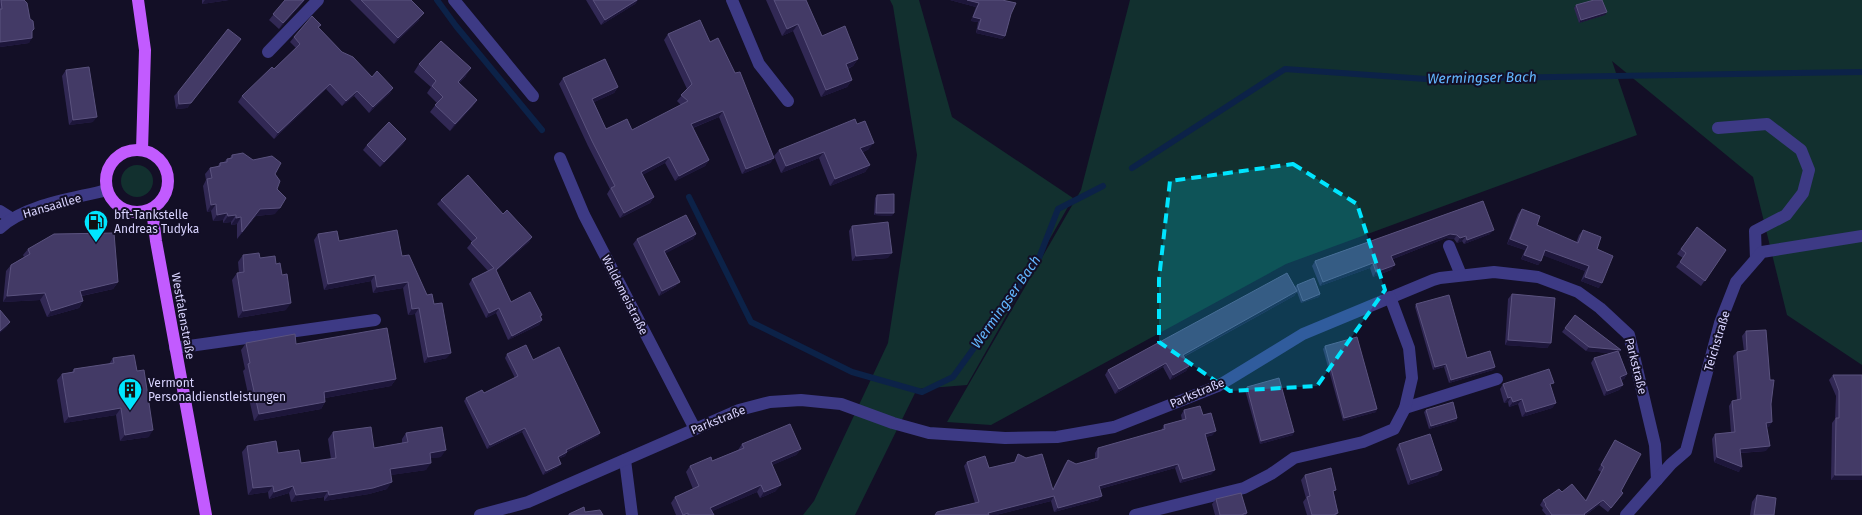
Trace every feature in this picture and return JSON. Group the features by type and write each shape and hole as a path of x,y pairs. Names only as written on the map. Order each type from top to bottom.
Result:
{"main road":[{"path":"138,0 145,50 142,150"},
{"path":"131,150 142,150 152,153 166,167 168,187 165,196 152,210 134,213 125,210 110,198 106,180 108,169 113,160 131,150"},
{"name":"Westfalenstraße","path":"152,210 206,515"}],"street":[{"path":"268,52 318,0"},
{"path":"454,0 533,96"},
{"path":"732,0 759,64 788,102"},
{"path":"1718,128 1766,124 1801,150 1809,170 1803,193 1786,214 1755,231 1756,259"},
{"name":"Waldemeistraße","path":"560,158 584,215 695,429"},
{"name":"Hansaallee","path":"0,228 5,215 107,190"},
{"name":"Teichstraße","path":"1626,515 1671,464 1686,451 1720,323 1736,282 1762,252 1862,236"},
{"path":"1449,246 1461,275"},
{"name":"Parkstraße","path":"480,515 528,502 739,410 770,402 801,400 841,404 893,423 929,433 943,434 1005,438 1057,437 1114,426 1218,386 1303,334 1390,297 1440,278 1494,272 1538,277 1578,292 1600,308 1629,334 1655,445 1657,480"},
{"path":"1135,515 1244,488 1271,474 1294,458 1363,442 1394,429 1405,408 1412,378 1409,348 1390,297"},
{"path":"175,348 375,320"},
{"path":"1405,408 1496,379"},
{"path":"625,460 632,515"}],"highlighted area":[{"path":"1293,164 1357,204 1385,290 1317,386 1230,391 1159,342 1159,279 1170,181"}],"green space":[{"path":"890,0 919,0 952,117 1073,198 967,385 917,389 855,515 803,515 814,501 888,343 917,155 893,6"},
{"path":"1130,0 1862,0 1862,365 1787,315 1753,177 1612,61 1637,135 1286,264 991,425 947,422 1081,190"},
{"path":"137,165 143,166 148,170 152,175 152,187 148,192 143,196 137,197 131,196 126,192 122,187 121,181 122,175 126,170 131,166"}],"building":[{"path":"1,0 24,0 27,3 30,19 33,21 32,38 0,42"},
{"path":"285,0 304,0 283,23 273,14"},
{"path":"361,0 411,0 424,13 398,38"},
{"path":"593,0 637,0 605,20"},
{"path":"774,0 806,0 822,36 845,26 858,59 846,64 852,80 826,90 798,24 787,29"},
{"path":"967,0 1002,0 1016,3 1005,36 978,29 981,19 973,17 979,3"},
{"path":"1594,0 1602,0 1607,12 1581,20 1576,5"},
{"path":"312,16 321,25 318,27 342,52 353,57 372,77 377,71 393,88 373,107 357,91 346,101 330,84 278,133 242,96 272,67 274,69 300,44 294,37"},
{"path":"700,20 710,42 718,38 735,73 740,72 774,158 746,169 723,111 691,124 709,160 679,176 669,157 641,172 654,197 624,213 611,188 615,186 563,78 605,59 618,87 592,99 606,129 627,119 632,130 688,101 681,95 692,84 668,34"},
{"path":"228,29 241,39 191,103 179,104 178,92"},
{"path":"441,41 471,68 458,82 477,100 455,124 435,105 443,97 432,86 436,81 419,64"},
{"path":"89,67 97,117 73,120 66,70"},
{"path":"855,119 857,124 865,121 874,143 860,148 870,165 835,179 824,152 786,166 779,150"},
{"path":"389,122 406,139 384,162 367,145"},
{"path":"243,153 253,160 272,156 281,163 275,174 280,181 277,189 286,198 280,208 260,209 242,232 241,217 236,218 236,215 228,216 227,213 217,215 216,204 211,205 207,179 212,178 210,168 227,162 227,159 232,158 232,155"},
{"path":"468,175 503,214 507,210 532,237 496,270 511,302 530,292 542,315 540,316 542,320 512,336 499,308 489,313 472,279 494,268 471,243 477,238 441,200"},
{"path":"894,194 894,213 876,213 877,195"},
{"path":"1483,201 1494,230 1467,240 1466,236 1460,238 1457,235 1450,234 1391,256 1395,265 1376,272 1373,263 1323,282 1315,261"},
{"path":"1522,209 1540,216 1537,225 1578,243 1583,230 1601,237 1597,249 1613,256 1602,283 1585,277 1589,266 1545,250 1541,261 1524,255 1528,246 1510,239"},
{"path":"686,215 696,234 664,251 680,282 662,291 637,239"},
{"path":"888,222 892,253 856,256 852,226"},
{"path":"1697,227 1726,250 1705,281 1680,262 1686,253 1681,249"},
{"path":"397,230 402,256 409,255 427,295 432,294 434,304 442,303 451,353 428,357 419,308 412,309 408,282 377,287 375,275 328,284 318,234 337,231 339,241"},
{"path":"114,233 118,282 80,291 83,301 51,311 45,293 7,296 11,265 30,254 28,249 54,234"},
{"path":"259,253 260,258 275,256 276,264 280,263 282,275 287,274 291,303 243,311 237,273 244,272 243,255"},
{"path":"1287,273 1297,291 1183,355 1189,366 1173,375 1166,363 1119,389 1108,370"},
{"path":"1314,278 1320,294 1303,301 1297,285"},
{"path":"1512,294 1555,298 1551,343 1508,340"},
{"path":"1449,295 1467,358 1490,351 1495,367 1451,380 1446,364 1435,367 1416,304"},
{"path":"0,310 10,322 0,331"},
{"path":"1575,315 1621,350 1589,347 1565,328"},
{"path":"387,328 396,379 324,392 325,402 259,414 248,364 250,363 246,343 295,334 296,344"},
{"path":"1766,330 1770,380 1774,380 1771,404 1772,422 1766,423 1770,446 1740,449 1742,467 1717,457 1715,434 1735,432 1732,401 1741,399 1737,352 1747,350 1746,331"},
{"path":"1357,337 1377,409 1344,418 1325,346"},
{"path":"526,345 533,360 559,347 600,433 566,450 567,452 558,457 561,464 546,471 525,428 490,445 466,398 482,390 484,393 518,376 507,354"},
{"path":"1618,351 1627,374 1620,377 1623,385 1607,391 1594,358"},
{"path":"134,355 137,371 144,370 153,430 125,435 121,408 69,417 62,374 74,372 74,369 114,363 113,358"},
{"path":"1549,369 1554,383 1550,384 1556,403 1526,412 1522,399 1513,402 1511,397 1508,398 1503,384"},
{"path":"1833,375 1862,375 1862,475 1835,475 1836,418 1839,418 1839,391"},
{"path":"1279,378 1294,432 1261,441 1247,387"},
{"path":"1453,402 1457,418 1431,426 1426,410"},
{"path":"1200,406 1203,415 1211,413 1216,431 1205,434 1215,470 1183,479 1178,464 1099,486 1102,496 1058,508 1054,496 988,513 989,515 935,515 937,512 979,502 967,462 985,456 989,468 1015,462 1018,454 1026,458 1042,454 1053,490 1068,460 1076,464 1098,458 1098,448 1165,429 1164,425 1186,419 1184,410"},
{"path":"790,424 801,449 771,462 781,485 764,492 761,485 710,508 714,515 688,515 688,513 683,515 675,497 699,486 690,466 711,457 712,461 744,448 742,444"},
{"path":"371,427 374,448 408,442 406,433 442,427 446,450 430,453 431,463 390,469 392,482 373,488 329,495 328,491 296,495 293,486 274,492 273,486 253,488 247,446 276,441 278,453 299,450 301,463 336,458 333,432"},
{"path":"1430,434 1442,470 1411,480 1399,444"},
{"path":"1615,440 1641,454 1621,491 1623,493 1611,508 1603,500 1585,515 1552,515 1543,500 1559,489 1562,492 1572,484 1586,501 1604,467 1601,465"},
{"path":"1331,468 1336,490 1333,491 1338,513 1335,515 1312,515 1307,497 1310,496 1305,475"},
{"path":"1241,493 1247,513 1243,515 1220,515 1216,499"},
{"path":"1757,495 1776,498 1774,515 1754,515"},
{"path":"584,507 585,512 600,510 603,515 569,515"}],"waterway":[{"path":"437,0 456,26 542,130"},
{"name":"Wermingser Bach","path":"1132,168 1285,69 1426,79 1862,72"},
{"path":"689,197 751,322 852,372 922,392 953,377 1039,258 1058,209 1103,186"}],"place":[{"name":"bft-Tankstelle Andreas Tudyka","path":"96,243"},
{"name":"Vermont Personaldienstleistungen","path":"130,411"}]}
